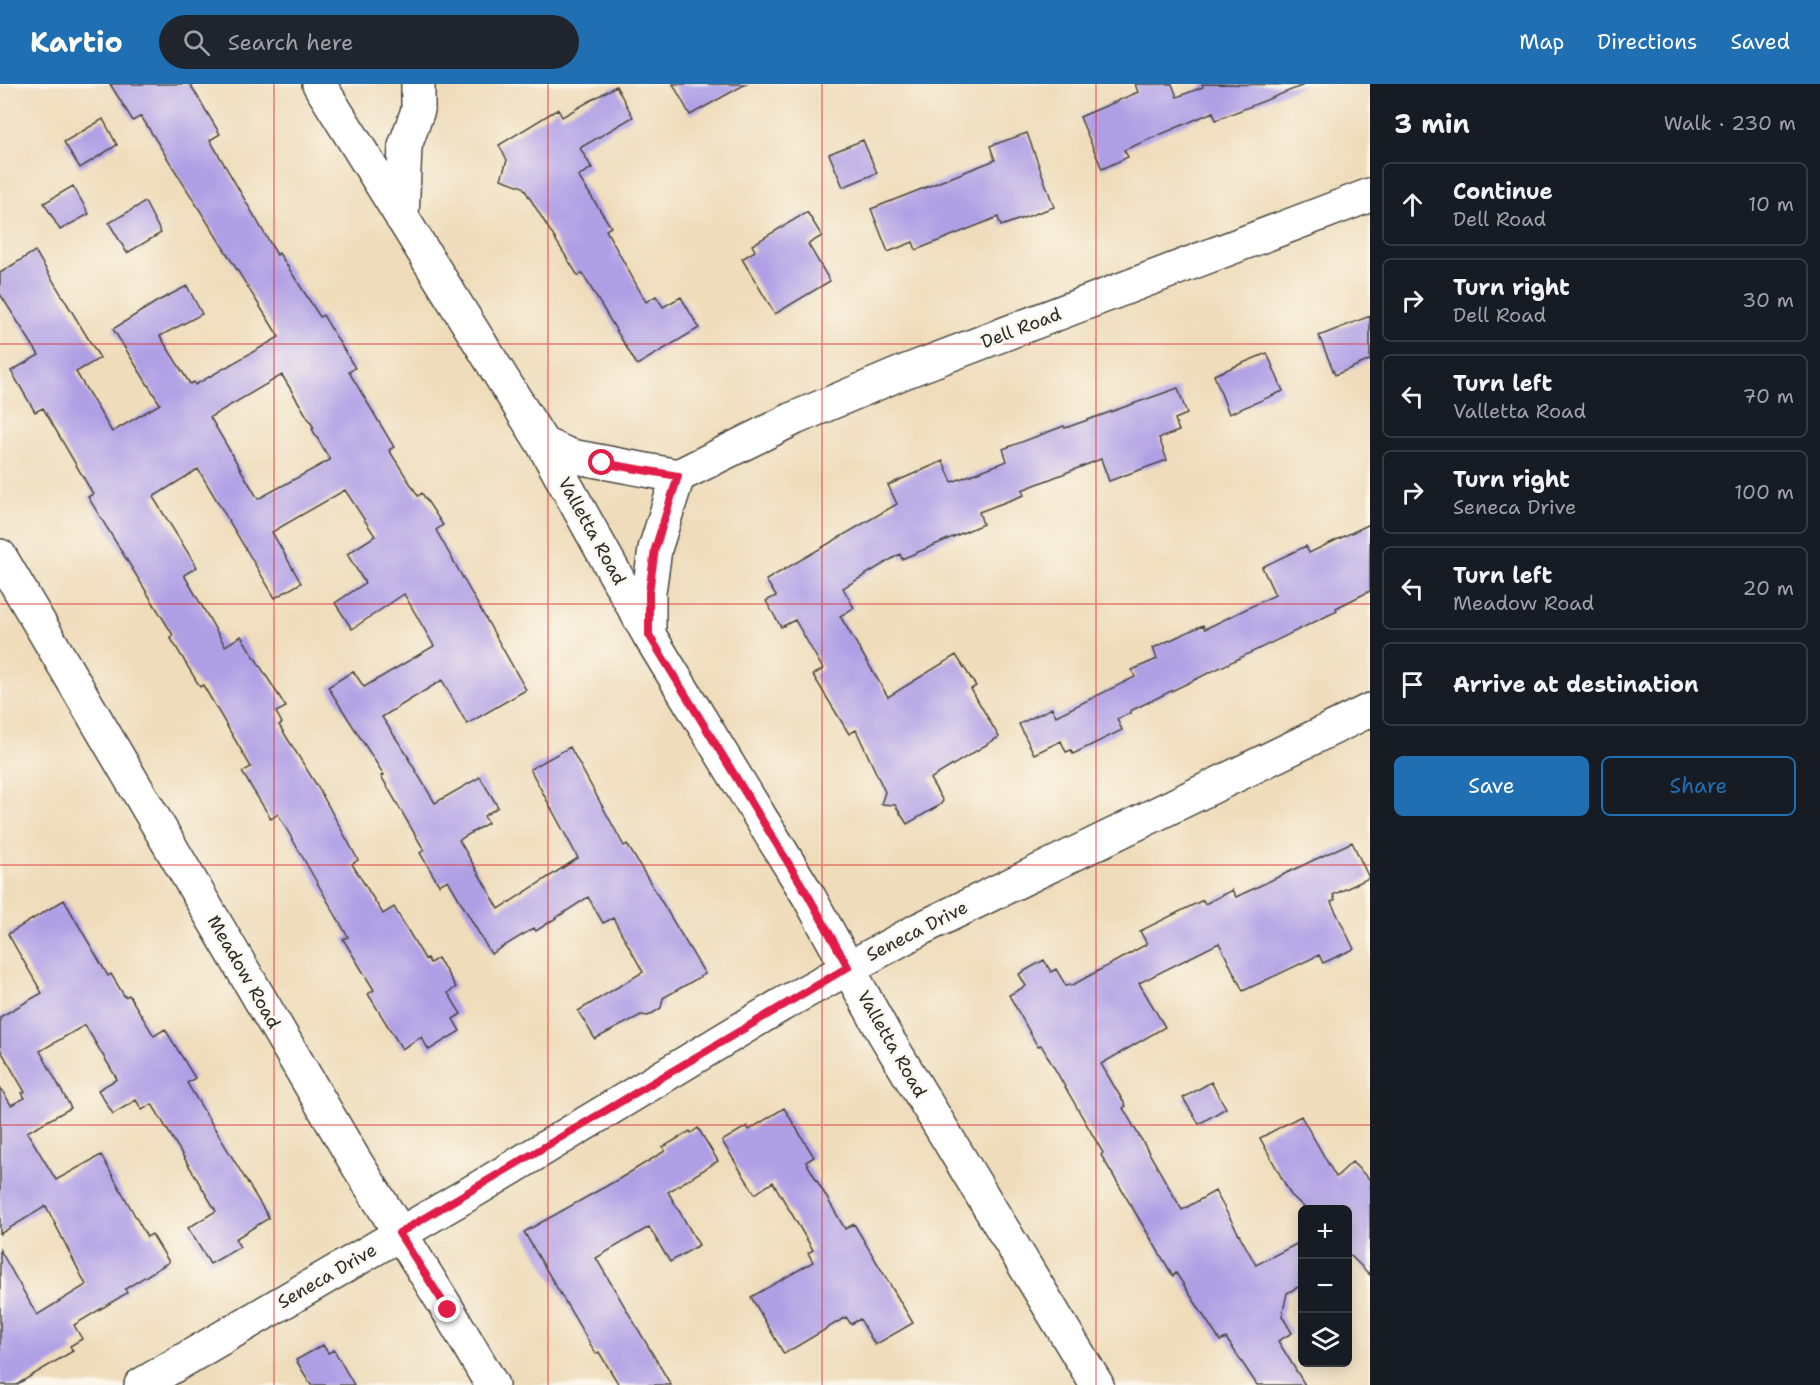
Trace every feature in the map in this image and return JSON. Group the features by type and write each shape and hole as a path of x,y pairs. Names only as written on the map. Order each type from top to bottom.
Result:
{"street":[{"name":"Valletta Road","path":"319,84 543,444 649,635 809,897 885,1035 1096,1385"},
{"path":"402,218 405,146 418,110 418,84"},
{"name":"Dell Road","path":"678,476 795,418 904,372 1370,195"},
{"path":"543,444 571,456 678,476 655,549 649,592 649,635"},
{"name":"Meadow Road","path":"0,556 355,1161 492,1385"},
{"name":"Seneca Drive","path":"141,1385 848,967 920,928 1370,710"}],"building":[{"path":"110,84 190,84 220,134 210,140 277,255 279,253 320,317 323,315 355,368 349,372 394,447 389,450 418,496 422,493 443,525 436,530 526,690 467,724 442,680 382,717 435,803 480,777 498,807 484,816 488,823 459,840 499,909 578,858 530,769 570,747 624,846 627,844 705,974 663,998 661,1008 648,1016 641,1015 595,1039 578,1011 643,972 613,918 603,923 588,897 536,931 534,928 491,954 448,880 439,885 420,853 424,850 381,776 384,775 328,687 353,671 364,687 434,646 404,594 352,629 335,603 365,583 347,554 375,536 345,490 272,532 301,583 275,598 198,469 153,497 197,567 184,575 225,646 241,636 286,707 276,712 282,723 279,725 319,789 358,860 352,864 383,914 394,907 425,959 427,958 430,963 438,958 456,987 448,993 461,1014 453,1019 460,1031 429,1050 421,1037 402,1049 368,994 374,990 343,939 348,937 278,814 271,819 242,772 251,767 203,685 200,687 170,637 173,635 88,497 93,494 43,408 35,412 11,371 39,355 0,294 0,273 35,251 100,358 76,372 112,432 160,404 113,329 156,302 187,286 202,314 160,336 190,384 194,382 195,385 279,337 141,116 133,121","holes":["282,375 314,428 312,429 330,460 258,499 210,417"]},
{"path":"673,84 746,84 690,115"},
{"path":"1135,84 1172,84 1177,97 1203,87 1202,84 1304,85 1216,120 1213,112 1124,150 1128,157 1102,169 1080,117 1138,92"},
{"path":"616,86 633,117 580,148 592,168 578,176 611,227 606,230 646,302 656,296 663,307 681,297 699,328 637,365 582,273 578,276 523,187 501,179 507,160 499,145 558,109 562,117"},
{"path":"103,119 117,145 80,168 64,142"},
{"path":"1027,133 1054,207 1001,226 998,217 916,250 913,242 888,252 871,209 995,160 990,146"},
{"path":"863,140 877,173 843,187 829,154"},
{"path":"73,186 89,214 60,230 44,203"},
{"path":"145,202 161,233 127,253 109,223"},
{"path":"807,212 822,236 808,244 830,281 775,314 742,259 755,251 752,245"},
{"path":"1370,316 1370,360 1335,375 1319,336"},
{"path":"1267,353 1283,391 1229,414 1214,375"},
{"path":"1178,388 1187,414 1175,419 1179,431 1159,438 1167,460 1109,481 1101,459 1022,490 1024,495 979,512 983,524 902,559 900,554 843,588 854,608 840,616 888,697 956,655 976,686 971,689 999,737 930,779 943,801 907,824 895,805 881,804 885,792 856,730 849,734 813,675 823,669 795,620 781,627 766,601 776,596 766,580 897,504 888,485 943,461 952,482 1007,461 1003,449"},
{"path":"1370,524 1370,591 1336,608 1337,611 1130,711 1117,719 1122,730 1073,754 1071,750 1066,752 1061,741 1034,754 1019,724 1052,708 1056,716 1135,677 1132,670 1157,659 1153,648 1203,625 1205,629 1275,595 1262,567 1306,546 1309,553"},
{"path":"1352,842 1369,878 1333,895 1335,900 1331,902 1354,949 1323,963 1319,955 1243,991 1219,943 1139,983 1165,1027 1101,1064 1126,1106 1123,1108 1182,1210 1215,1191 1256,1265 1298,1243 1298,1287 1287,1293 1282,1316 1292,1333 1278,1341 1305,1385 1257,1385 1226,1338 1220,1341 1176,1273 1173,1276 1101,1155 1103,1153 1041,1045 1038,1047 1009,995 1026,986 1019,974 1044,960 1051,972 1056,969 1066,986 1070,984 1071,986 1147,944 1140,931 1203,900 1205,904 1232,890 1236,897"},
{"path":"64,900 108,976 111,974 125,997 129,995 154,1036 165,1029 195,1078 187,1083 269,1218 235,1239 240,1247 210,1264 188,1228 216,1211 152,1104 142,1110 136,1100 113,1114 98,1090 117,1079 85,1025 40,1051 71,1108 27,1132 56,1180 101,1155 147,1237 152,1234 169,1262 125,1289 127,1293 74,1325 82,1339 70,1346 73,1351 16,1385 0,1385 0,1250 37,1315 86,1285 46,1206 0,1234 0,1087 11,1105 25,1098 22,1093 25,1092 0,1049 0,1017 42,993 8,934"},
{"path":"1211,1082 1226,1108 1199,1124 1183,1098"},
{"path":"784,1108 814,1157 806,1162 845,1229 854,1224 913,1323 875,1345 860,1319 851,1324 846,1317 784,1354 751,1297 813,1262 808,1253 813,1250 773,1182 755,1194 722,1141 747,1126 749,1130"},
{"path":"1301,1116 1336,1177 1352,1162 1370,1180 1370,1275 1352,1257 1352,1205 1302,1205 1291,1195 1260,1138"},
{"path":"698,1128 718,1161 668,1192 699,1245 670,1262 649,1227 596,1258 671,1385 619,1385 599,1352 596,1354 524,1232 619,1179 665,1151 663,1147"},
{"path":"323,1345 328,1353 334,1350 354,1385 311,1385 296,1360"}],"route":[{"path":"448,1310 399,1233 477,1189 848,967 809,897 649,635 649,592 655,549 678,476 602,463"}]}
